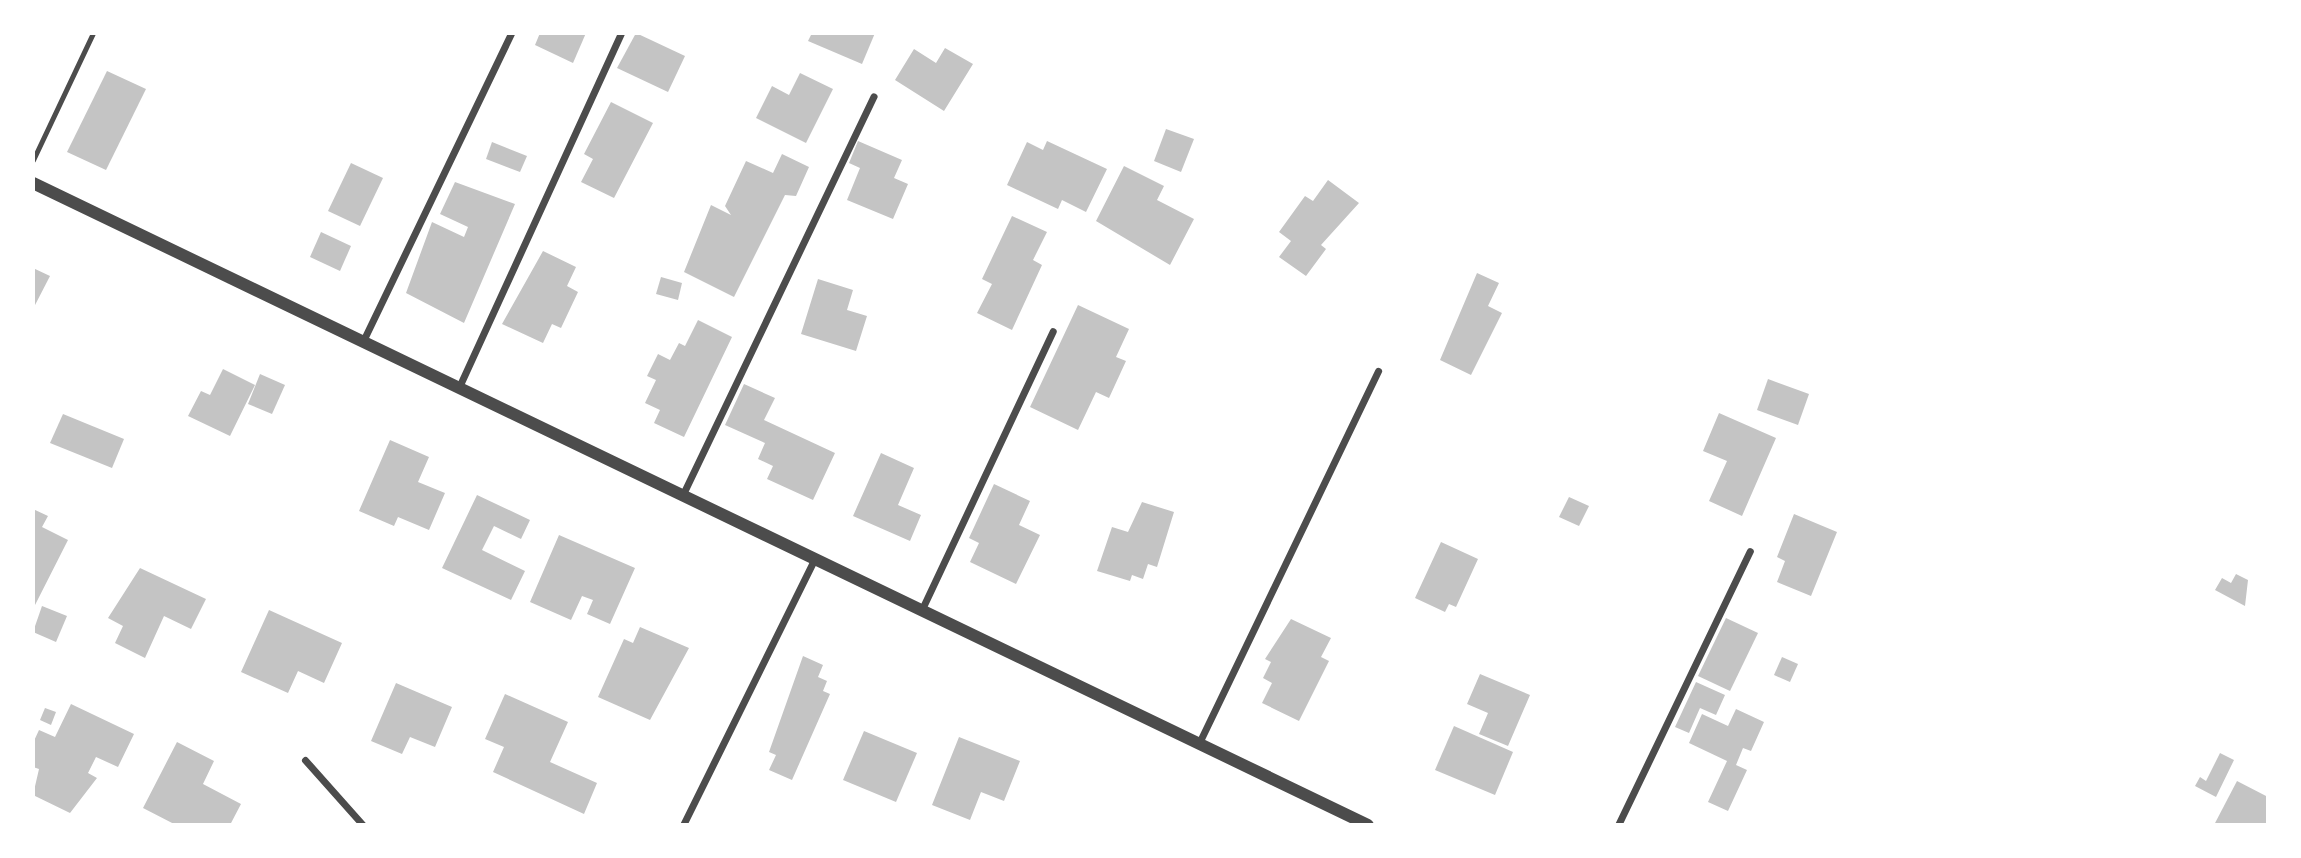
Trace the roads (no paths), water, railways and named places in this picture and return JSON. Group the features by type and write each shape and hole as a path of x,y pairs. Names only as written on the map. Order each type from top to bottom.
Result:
{"street":[{"path":"363,341 511,33"},
{"path":"459,387 621,33"},
{"path":"683,494 874,96"},
{"path":"33,183 1368,825"},
{"path":"922,609 1053,331"},
{"path":"1199,743 1378,371"},
{"path":"1618,825 1750,551"},
{"path":"683,825 815,557"},
{"path":"305,760 363,825"}],"lane":[{"path":"33,160 93,33"}]}
